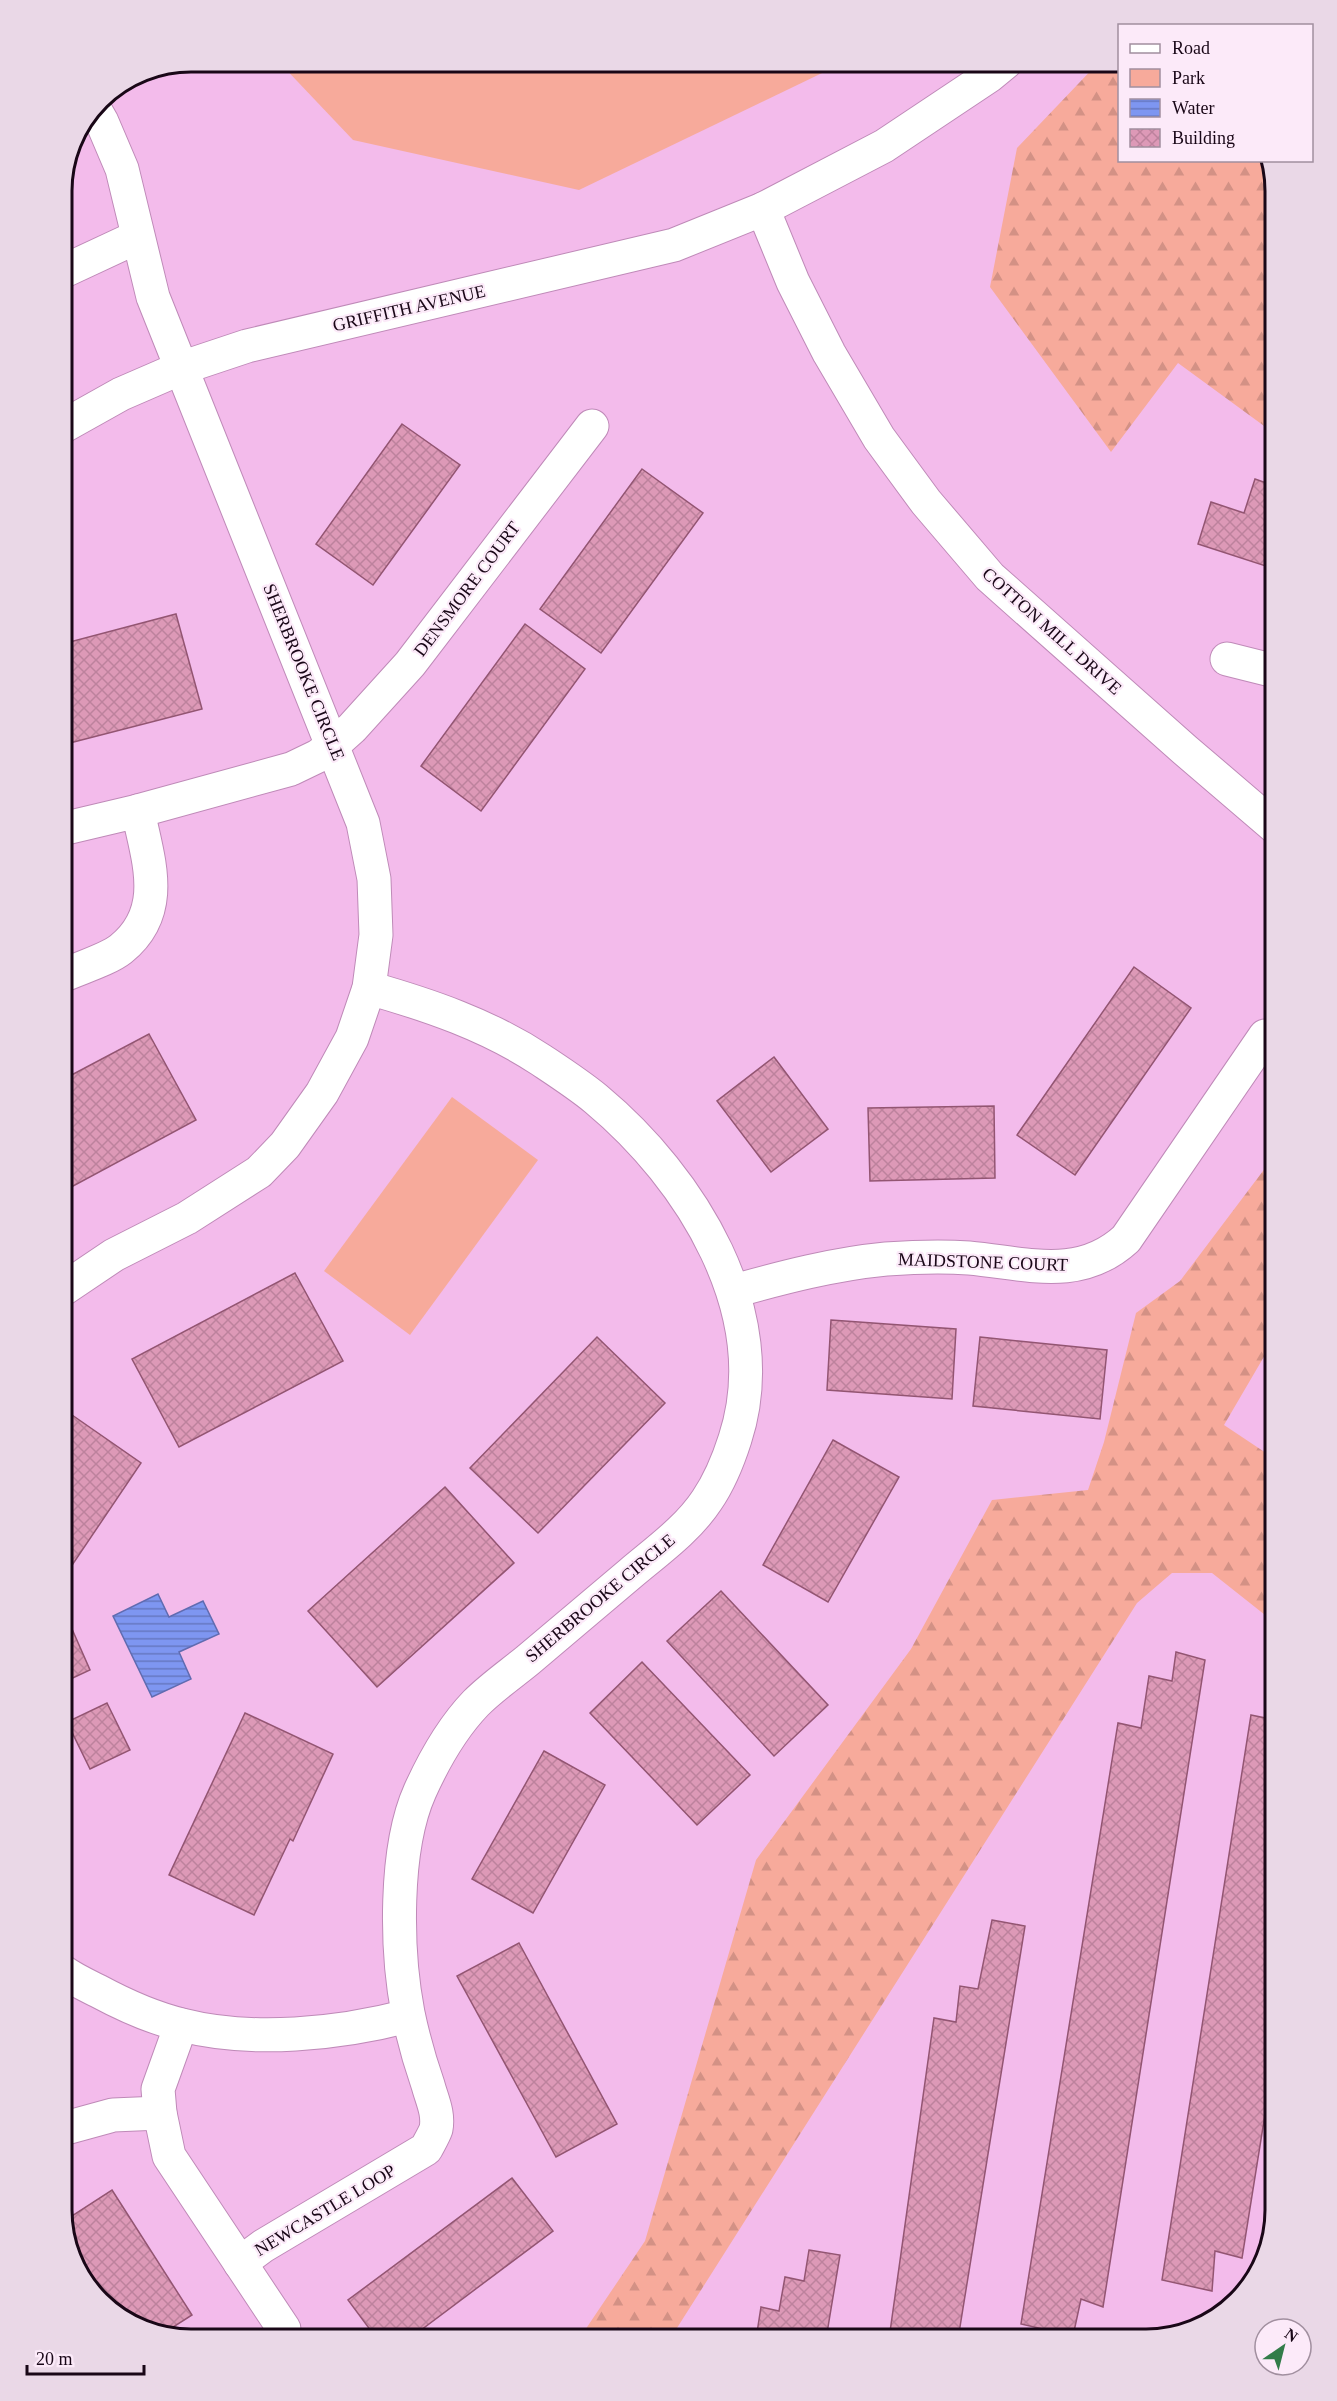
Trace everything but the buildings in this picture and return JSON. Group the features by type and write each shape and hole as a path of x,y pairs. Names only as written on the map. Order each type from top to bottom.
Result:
{"street":[{"path":"763,209 884,146 994,72"},
{"name":"SHERBROOKE CIRCLE","path":"72,1283 114,1255 187,1218 259,1172 285,1145 322,1093 352,1038 369,988 376,935 374,879 363,823 153,297 122,169 99,117"},
{"name":"GRIFFITH AVENUE","path":"72,421 121,394 181,368 247,346 674,245 763,209"},
{"name":"COTTON MILL DRIVE","path":"763,209 793,282 828,353 879,438 926,502 990,577 1265,818"},
{"path":"72,266 137,237"},
{"name":"DENSMORE COURT","path":"72,827 291,769 318,756 333,745 352,728 411,663 592,426"},
{"path":"1227,659 1265,668"},
{"path":"72,972 120,950 139,931 150,908 152,875 138,811"},
{"name":"SHERBROOKE CIRCLE","path":"369,988 424,1003 476,1024 538,1058 596,1099 644,1146 685,1198 712,1243 734,1291 744,1333 747,1380 742,1417 725,1470 705,1503 671,1539 475,1704 439,1751 418,1796 405,1843 399,1917 408,2016"},
{"name":"MAIDSTONE COURT","path":"734,1291 809,1270 887,1259 965,1258 1060,1268 1089,1263 1114,1250 1126,1239 1265,1036"},
{"path":"72,1976 122,2004 181,2025 211,2031 271,2034 346,2029 408,2016"},
{"name":"NEWCASTLE LOOP","path":"181,2025 158,2089 160,2113 170,2156 240,2263 262,2246 426,2149 436,2129 436,2107 408,2016"},
{"path":"72,2126 113,2115 160,2113"},
{"path":"240,2263 284,2329"}],"green space":[{"path":"288,72 824,72 579,190 353,140"},
{"path":"1089,72 1118,72 1118,162 1261,162 1265,183 1265,427 1178,363 1111,452 990,287 1017,148"},
{"path":"452,1097 538,1160 410,1335 324,1271"},
{"path":"1265,1168 1265,1355 1224,1425 1265,1452 1265,1615 1212,1573 1172,1573 1137,1603 676,2329 586,2329 645,2241 756,1860 911,1649 992,1500 1088,1490 1104,1442 1136,1313 1180,1281"}],"water":[{"path":"158,1594 169,1617 203,1601 219,1634 179,1652 191,1679 152,1697 113,1616"}]}
